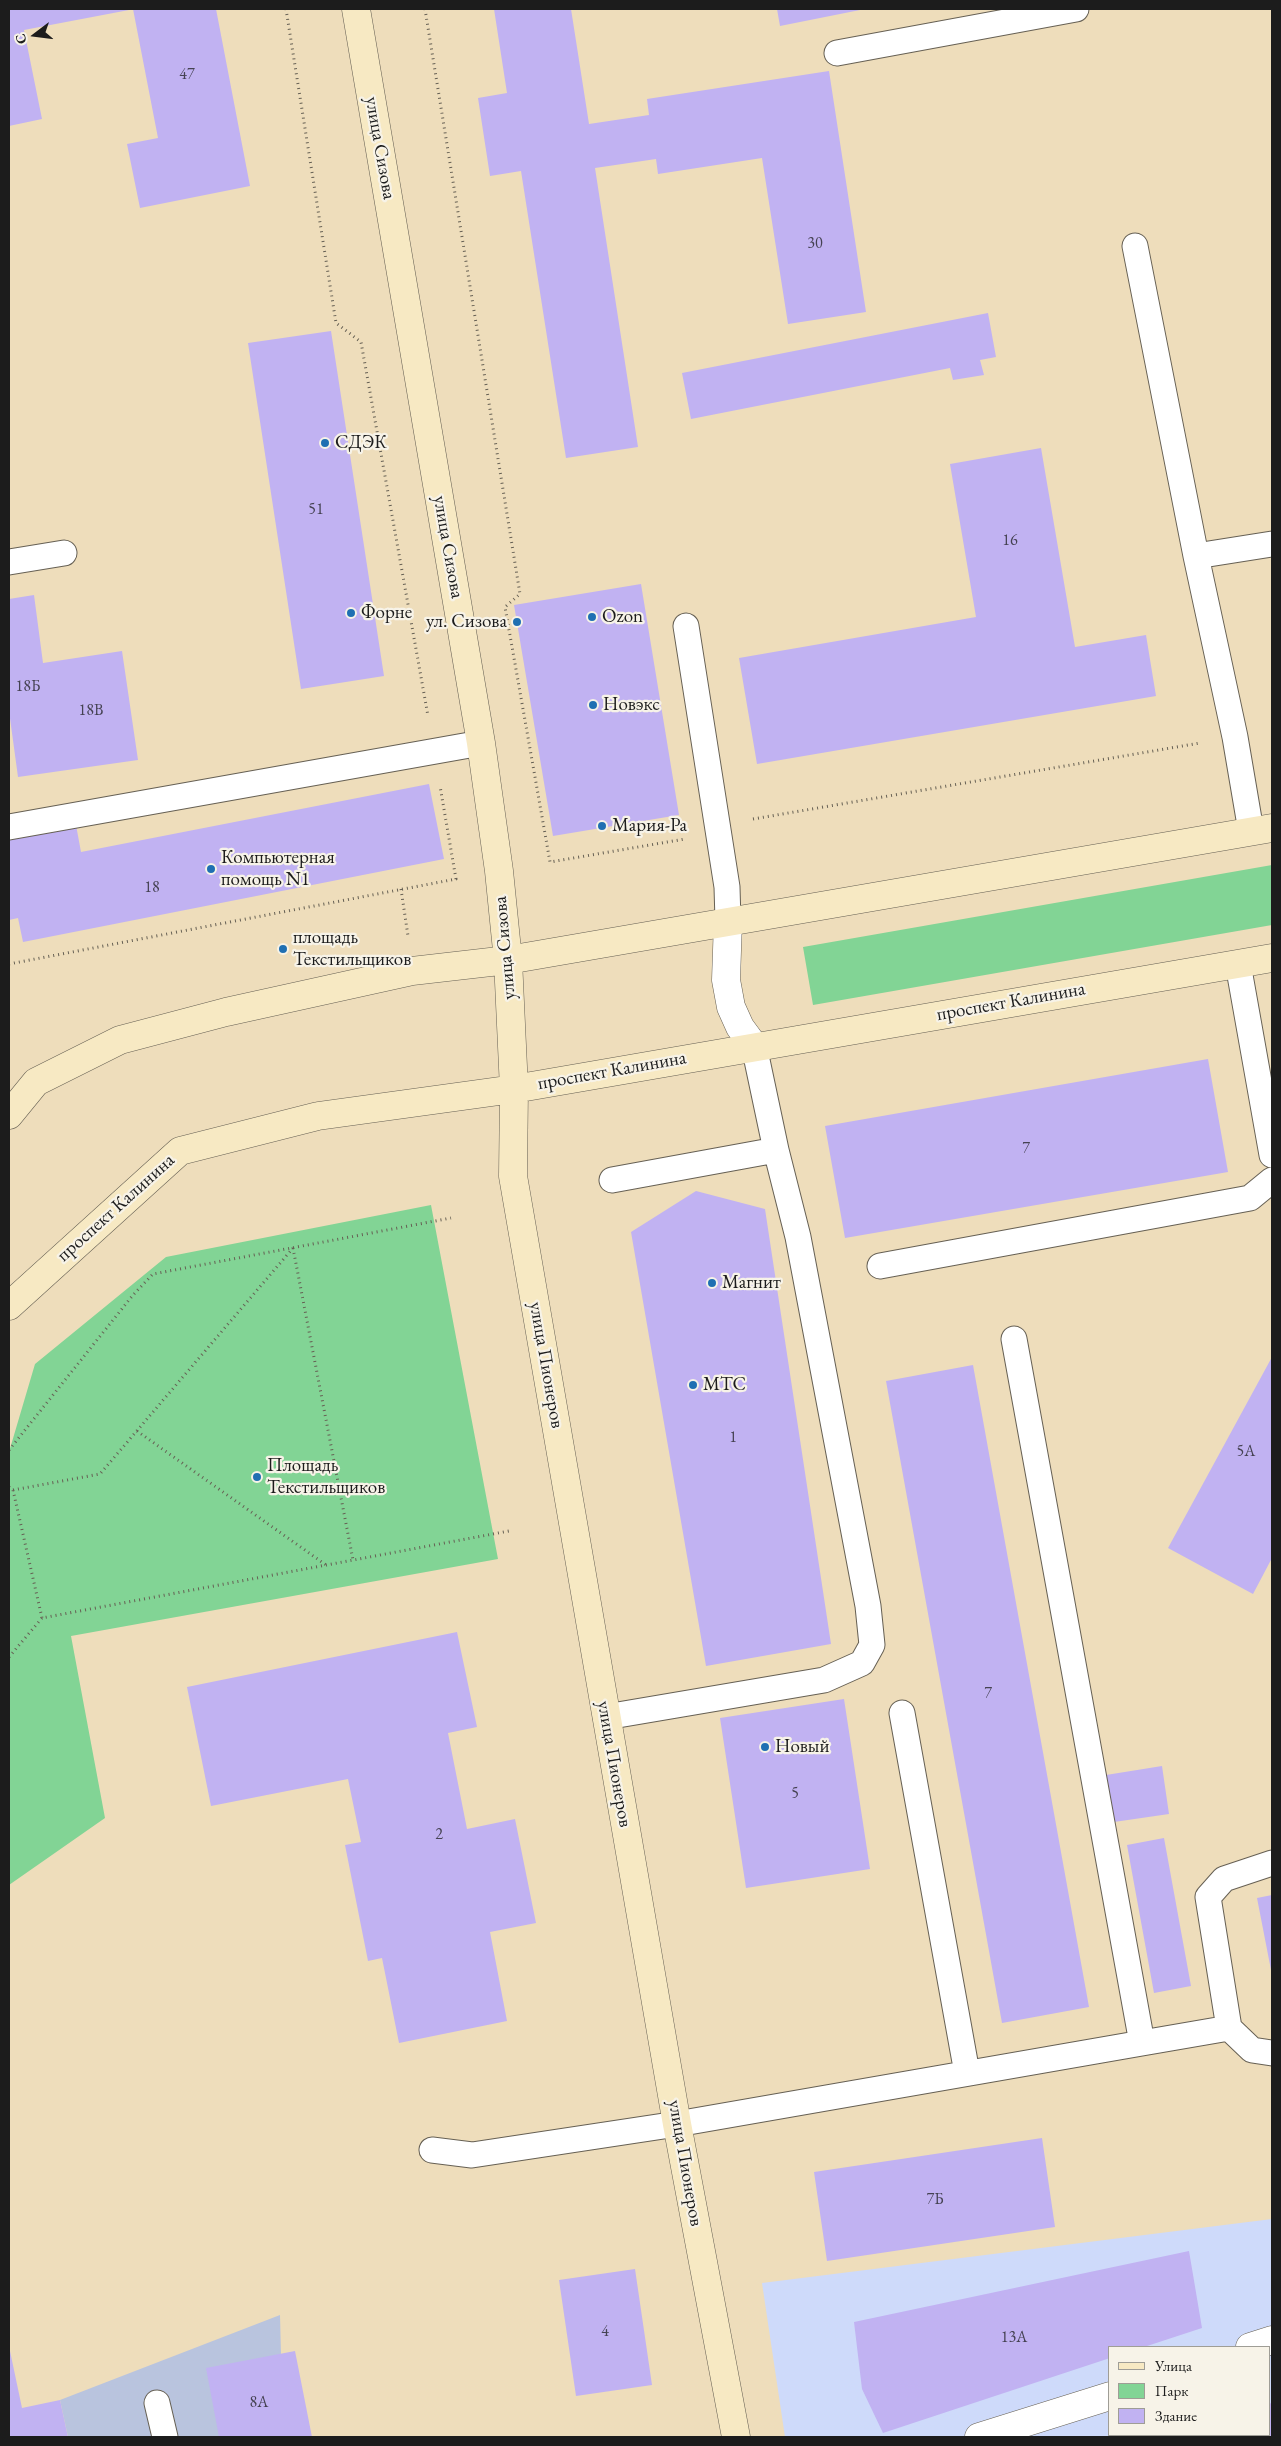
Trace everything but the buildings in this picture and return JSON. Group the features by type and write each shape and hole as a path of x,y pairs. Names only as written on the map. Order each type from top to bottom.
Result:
{"main road":[{"name":"улица Сизова","path":"356,9 481,743 508,960 514,1089"},
{"path":"9,1115 36,1082 120,1040 226,1012 403,973 508,960 1262,830"},
{"name":"проспект Калинина","path":"9,1306 180,1151 318,1116 514,1089 754,1046 1272,958"},
{"name":"улица Пионеров","path":"514,1089 513,1176 677,2124 736,2437"}],"street":[{"path":"728,921 726,980 731,1006 740,1027 754,1046"},
{"path":"1253,2346 1272,2340"},
{"path":"979,2437 1108,2397"}],"lane":[{"path":"837,54 1076,9"},
{"path":"1135,246 1196,556 1235,737 1262,830"},
{"path":"1196,556 1272,544"},
{"path":"9,562 64,553"},
{"path":"686,626 727,887 728,921"},
{"path":"9,827 481,743"},
{"path":"1238,964 1272,1155"},
{"path":"606,1717 824,1680 862,1663 872,1645 872,1629 798,1237 776,1150 754,1046"},
{"path":"612,1180 776,1150"},
{"path":"880,1266 1250,1198 1272,1180"},
{"path":"1014,1339 1142,2043"},
{"path":"902,1713 967,2073"},
{"path":"1272,1863 1224,1879 1208,1897 1230,2028 1252,2050 1272,2053"},
{"path":"432,2150 472,2155 677,2124 1230,2028"},
{"path":"157,2403 165,2437"}],"path":[{"path":"9,964 456,879 361,342 336,323 286,9"},
{"path":"425,9 520,594 505,607 550,862 689,838 717,825 1235,737"},
{"path":"401,889 408,939"},
{"path":"9,1450 133,1295 153,1274 451,1218"},
{"path":"13,1490 100,1474 293,1248"},
{"path":"293,1248 353,1560"},
{"path":"137,1431 326,1565"},
{"path":"9,1487 13,1490 42,1618"},
{"path":"9,1658 42,1618 508,1531"}],"shaded area":[{"path":"1272,2219 1272,2437 785,2437 762,2283"},
{"path":"280,2315 283,2437 68,2437 60,2400"}],"green space":[{"path":"1272,865 1272,925 813,1005 803,947"},
{"name":"Площадь Текстильщиков","path":"431,1205 498,1559 71,1636 105,1818 9,1885 9,1452 35,1364 166,1257"}],"place":[{"name":"СДЭК","path":"325,443"},
{"name":"Форне","path":"351,613"},
{"name":"Ozon","path":"592,617"},
{"name":"ул. Сизова","path":"517,622"},
{"name":"Новэкс","path":"593,705"},
{"name":"Мария-Ра","path":"602,826"},
{"name":"Компьютерная помощь N1","path":"211,869"},
{"name":"площадь Текстильщиков","path":"283,949"},
{"name":"Магнит","path":"712,1283"},
{"name":"МТС","path":"693,1385"},
{"name":"Площадь Текстильщиков","path":"257,1477"},
{"name":"Новый","path":"765,1747"}]}
